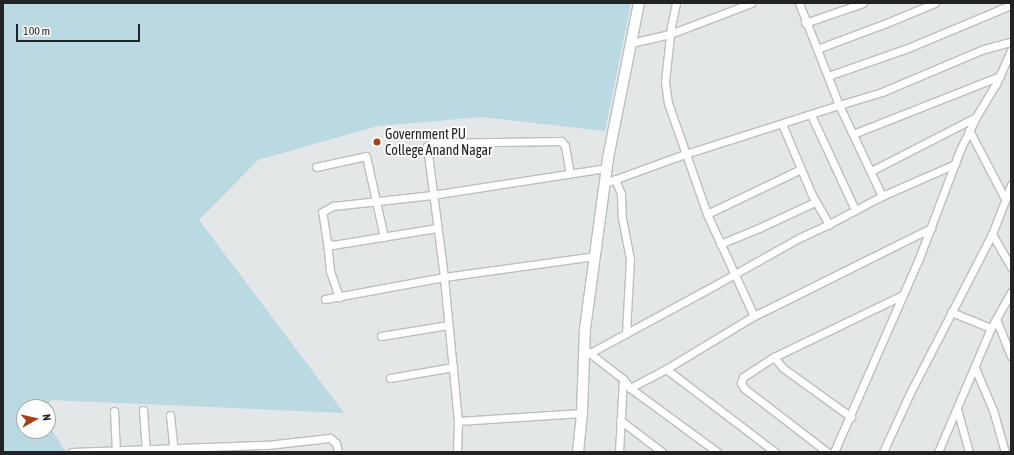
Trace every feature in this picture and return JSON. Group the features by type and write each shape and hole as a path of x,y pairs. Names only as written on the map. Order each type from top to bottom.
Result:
{"street":[{"path":"578,452 587,351 585,328 607,168 639,3"},
{"path":"676,3 670,34 665,82 668,103 707,214 754,316"},
{"path":"631,44 670,34 731,6 751,3"},
{"path":"799,3 805,23 839,105 882,196"},
{"path":"805,23 863,3"},
{"path":"817,49 935,3"},
{"path":"828,76 908,48 1011,5"},
{"path":"605,183 685,154 882,92 984,49 1011,42"},
{"path":"834,452 851,417 904,295 931,228 954,164 969,130 1000,76 1011,50"},
{"path":"853,134 1000,76"},
{"path":"811,115 855,210"},
{"path":"871,171 976,117"},
{"path":"782,124 816,202 829,224"},
{"path":"969,130 1005,199"},
{"path":"457,452 458,420 444,278 426,148 428,144 432,143 561,141 564,144 570,174"},
{"path":"316,167 366,156 384,237"},
{"path":"587,351 626,334 799,238 882,196 954,164"},
{"path":"339,297 330,271 327,242 322,218 322,212 324,209 333,206 376,200 432,195 607,168"},
{"path":"707,214 801,169"},
{"path":"615,179 621,194 622,218 630,259 626,334"},
{"path":"883,452 910,393 992,234 1011,185"},
{"path":"720,244 816,202"},
{"path":"327,242 332,245 437,228"},
{"path":"630,388 666,369 754,316 931,228"},
{"path":"992,234 1011,267"},
{"path":"325,299 444,278 595,256"},
{"path":"938,452 991,328 1011,292"},
{"path":"827,452 742,386 744,375 774,357 904,295"},
{"path":"951,312 991,328"},
{"path":"996,320 1011,356"},
{"path":"380,336 448,325"},
{"path":"587,351 623,379 630,388 717,452"},
{"path":"774,357 783,368 851,417"},
{"path":"390,378 453,367"},
{"path":"975,368 993,410 1005,452"},
{"path":"666,369 775,452"},
{"path":"619,452 623,379"},
{"path":"957,409 969,452"},
{"path":"143,410 146,450"},
{"path":"114,411 116,451"},
{"path":"458,420 582,412"},
{"path":"170,415 174,450"},
{"path":"620,420 662,452"},
{"path":"72,452 267,448 330,438 336,443 338,452"}],"shaded area":[{"path":"3,3 631,3 605,131 482,117 378,126 258,160 199,220 344,413 56,400 56,399 16,399 16,439 56,439 56,436 66,452 3,452"}],"place":[{"name":"Government PU College Anand Nagar","path":"377,142"}]}
